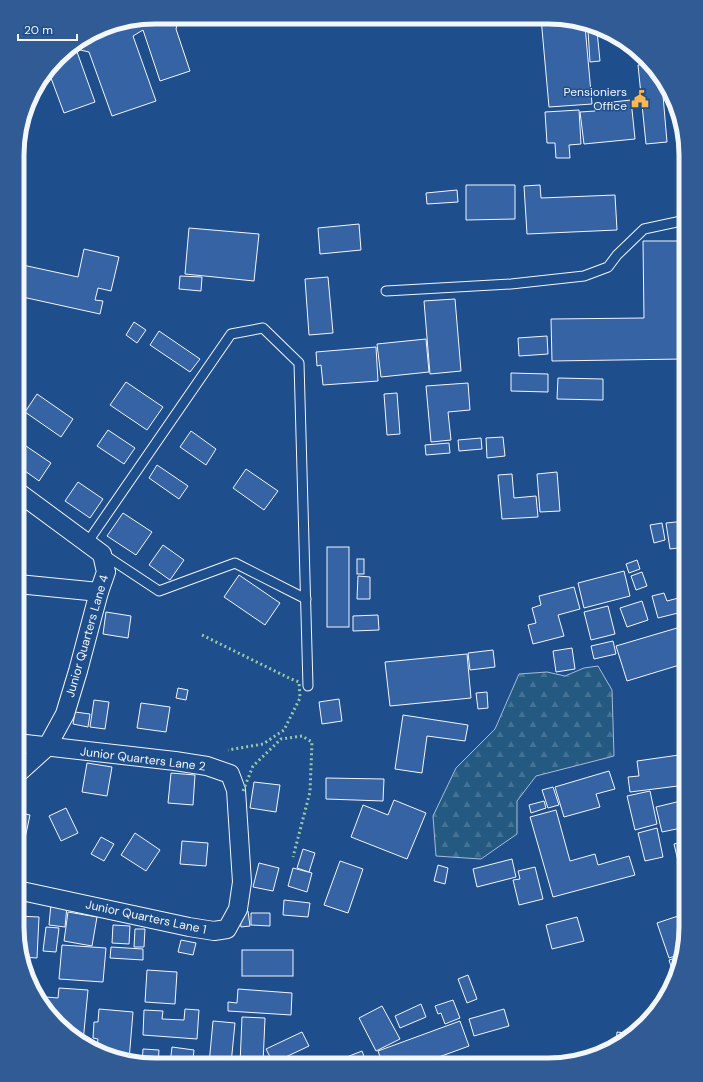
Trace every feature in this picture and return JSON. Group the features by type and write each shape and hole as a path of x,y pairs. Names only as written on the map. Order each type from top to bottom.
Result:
{"street":[{"path":"24,496 102,554"},
{"name":"Junior Quarters Lane 4","path":"24,767 46,747 65,714 106,572 102,554"},
{"path":"24,585 99,592"},
{"name":"Junior Quarters Lane 2","path":"24,744 175,761 207,766 230,774 236,790 242,882"},
{"name":"Junior Quarters Lane 1","path":"24,892 214,931 227,929 238,909 242,882"}],"lane":[{"path":"386,291 511,284 584,276 608,267 616,255 644,229 679,222"},
{"path":"87,543 231,334 263,328 299,363 308,686"},
{"path":"102,554 159,591 235,563 306,599"}],"green space":[{"path":"598,666 612,690 614,756 536,776 517,801 517,834 481,859 436,856 433,816 456,768 495,729 519,674 547,672 565,676 584,668"}],"building":[{"path":"146,24 177,24 176,29 190,71 160,81 143,30 133,36 156,101 112,116 89,52 78,49 97,38 113,31"},
{"path":"542,24 565,25 585,29 592,104 549,107"},
{"path":"588,31 597,34 600,61 590,62"},
{"path":"77,51 95,102 64,113 50,77"},
{"path":"643,64 652,75 663,93 667,142 646,144 638,65"},
{"path":"631,100 635,139 584,144 580,112 595,111 594,104"},
{"path":"579,110 581,144 569,145 570,158 556,158 555,143 547,143 545,112"},
{"path":"466,185 515,185 515,219 466,220"},
{"path":"540,185 541,198 615,195 617,230 527,234 524,186"},
{"path":"457,190 458,202 427,204 426,193"},
{"path":"359,224 361,250 320,254 318,228"},
{"path":"189,228 259,234 254,281 185,274"},
{"path":"643,241 679,241 679,359 552,361 551,319 644,318"},
{"path":"84,249 119,257 111,291 98,288 95,300 103,301 100,314 24,297 24,265 78,277"},
{"path":"180,276 202,277 201,291 179,289"},
{"path":"328,277 333,333 309,335 305,279"},
{"path":"455,299 461,371 430,374 424,301"},
{"path":"134,322 146,330 137,343 126,335"},
{"path":"159,331 200,359 190,372 150,345"},
{"path":"547,336 548,354 519,356 518,338"},
{"path":"426,339 429,372 381,377 377,344"},
{"path":"376,347 378,381 323,385 321,365 317,366 316,352"},
{"path":"511,373 548,374 548,392 511,391"},
{"path":"558,378 603,379 603,400 557,399"},
{"path":"126,382 163,407 147,430 110,405"},
{"path":"468,383 470,410 448,412 451,440 431,442 426,386"},
{"path":"397,393 400,434 387,435 384,394"},
{"path":"37,394 73,419 61,437 25,412"},
{"path":"108,430 135,448 124,464 97,446"},
{"path":"191,431 216,449 206,465 180,447"},
{"path":"503,437 505,456 487,458 486,438"},
{"path":"481,438 482,449 459,451 458,440"},
{"path":"449,443 450,453 426,455 425,445"},
{"path":"26,446 51,463 39,481 24,470 24,449"},
{"path":"157,465 188,486 179,499 149,478"},
{"path":"246,469 278,491 264,510 233,488"},
{"path":"557,472 560,511 540,512 537,474"},
{"path":"512,474 514,498 536,496 538,517 502,519 498,475"},
{"path":"78,482 103,499 90,518 65,501"},
{"path":"123,513 152,532 136,555 107,536"},
{"path":"679,522 679,548 670,549 666,523"},
{"path":"662,523 665,540 654,543 650,525"},
{"path":"163,545 184,560 170,580 149,565"},
{"path":"327,547 349,547 349,627 327,627"},
{"path":"357,559 364,559 364,574 357,574"},
{"path":"637,560 640,569 629,573 626,564"},
{"path":"624,571 630,596 584,608 578,583"},
{"path":"642,572 647,586 636,590 631,576"},
{"path":"239,575 280,603 265,625 224,597"},
{"path":"358,576 370,577 370,599 357,599"},
{"path":"574,587 580,609 558,615 564,636 533,644 528,625 536,623 532,608 541,605 539,596"},
{"path":"664,593 667,601 679,598 679,613 658,618 652,596"},
{"path":"642,601 648,620 627,627 620,608"},
{"path":"608,606 615,634 591,640 584,612"},
{"path":"106,612 131,616 128,638 103,634"},
{"path":"378,615 379,630 353,631 353,616"},
{"path":"677,628 679,634 679,665 627,681 616,646"},
{"path":"613,641 616,654 594,659 591,646"},
{"path":"572,648 575,669 556,672 553,651"},
{"path":"493,650 495,667 470,670 468,653"},
{"path":"467,654 471,698 390,706 385,662"},
{"path":"178,688 188,690 186,700 176,698"},
{"path":"487,692 488,708 478,709 476,693"},
{"path":"339,699 342,721 322,724 319,702"},
{"path":"94,700 109,702 105,729 90,727"},
{"path":"141,703 170,707 166,732 137,728"},
{"path":"75,712 90,714 88,727 73,724"},
{"path":"403,715 468,725 465,741 427,736 422,773 395,769"},
{"path":"679,755 679,786 630,792 628,777 639,776 637,761"},
{"path":"87,763 112,767 107,796 82,792"},
{"path":"609,771 615,789 596,794 600,807 564,817 555,787"},
{"path":"171,773 195,775 193,805 168,803"},
{"path":"326,778 384,779 383,801 326,799"},
{"path":"254,782 280,785 276,812 250,808"},
{"path":"553,787 559,805 548,808 542,790"},
{"path":"650,791 657,824 635,830 627,796"},
{"path":"394,800 426,813 407,859 351,837 363,805 388,815"},
{"path":"544,801 546,808 531,813 529,805"},
{"path":"679,801 679,828 662,832 656,807"},
{"path":"66,808 78,833 61,841 49,816"},
{"path":"556,810 570,861 595,854 598,865 629,856 635,875 553,897 530,817"},
{"path":"24,814 30,815 24,843"},
{"path":"657,828 663,857 645,861 638,833"},
{"path":"135,833 160,850 146,871 121,855"},
{"path":"101,837 114,844 104,861 91,854"},
{"path":"182,841 208,843 206,866 180,864"},
{"path":"679,843 679,861 678,861 674,844"},
{"path":"303,849 315,853 309,872 297,868"},
{"path":"512,859 516,877 477,887 473,869"},
{"path":"340,861 363,869 348,913 324,905"},
{"path":"259,863 279,868 273,891 253,887"},
{"path":"438,865 448,868 445,884 434,881"},
{"path":"535,867 543,899 519,905 513,880 520,879 518,871"},
{"path":"293,868 312,873 307,892 288,886"},
{"path":"284,900 310,903 308,917 283,915"},
{"path":"51,904 67,906 65,927 49,925"},
{"path":"248,911 250,926 241,927 239,912"},
{"path":"68,912 97,917 92,946 64,941"},
{"path":"251,913 270,913 270,926 251,925"},
{"path":"24,916 39,917 37,958 28,957 24,936"},
{"path":"679,916 679,936 675,956 669,958 657,923"},
{"path":"577,917 584,941 552,949 546,925"},
{"path":"113,925 130,926 129,944 112,943"},
{"path":"46,927 59,928 56,952 43,951"},
{"path":"135,929 145,929 144,947 134,947"},
{"path":"181,940 196,943 193,955 178,952"},
{"path":"62,945 106,948 103,982 59,979"},
{"path":"111,947 143,949 143,960 110,958"},
{"path":"242,950 293,950 293,976 242,976"},
{"path":"675,958 672,969 669,960"},
{"path":"147,970 177,972 175,1004 145,1002"},
{"path":"468,975 477,999 467,1003 458,979"},
{"path":"59,988 88,990 84,1036 62,1020 46,998 46,997 58,998"},
{"path":"238,989 292,993 291,1015 228,1011 228,1002 237,1003"},
{"path":"453,1000 460,1018 445,1024 441,1013 438,1014 435,1006"},
{"path":"421,1004 426,1017 400,1028 395,1016"},
{"path":"382,1006 400,1039 376,1051 359,1018"},
{"path":"99,1009 133,1012 129,1055 121,1054 97,1044 98,1039 93,1038 94,1022 98,1022"},
{"path":"185,1009 199,1010 197,1039 143,1035 144,1010 163,1011 162,1019 184,1020"},
{"path":"504,1009 509,1026 474,1036 469,1019"},
{"path":"242,1017 265,1018 263,1058 240,1058"},
{"path":"213,1021 235,1023 232,1058 210,1058"},
{"path":"460,1021 469,1046 436,1058 380,1058 378,1051"},
{"path":"302,1032 309,1046 284,1058 270,1058 266,1049"},
{"path":"617,1032 625,1033 621,1036 617,1038"},
{"path":"172,1047 194,1050 193,1058 171,1058"},
{"path":"143,1049 159,1050 158,1058 142,1057"},
{"path":"362,1051 365,1058 344,1058"}],"hedge":[{"path":"202,635 299,682 300,698 284,730 263,744 228,750"},
{"path":"243,791 253,766 281,739 302,736 312,742 310,792 293,857"}],"place":[{"name":"Pensioniers Office","path":"640,99"}]}
